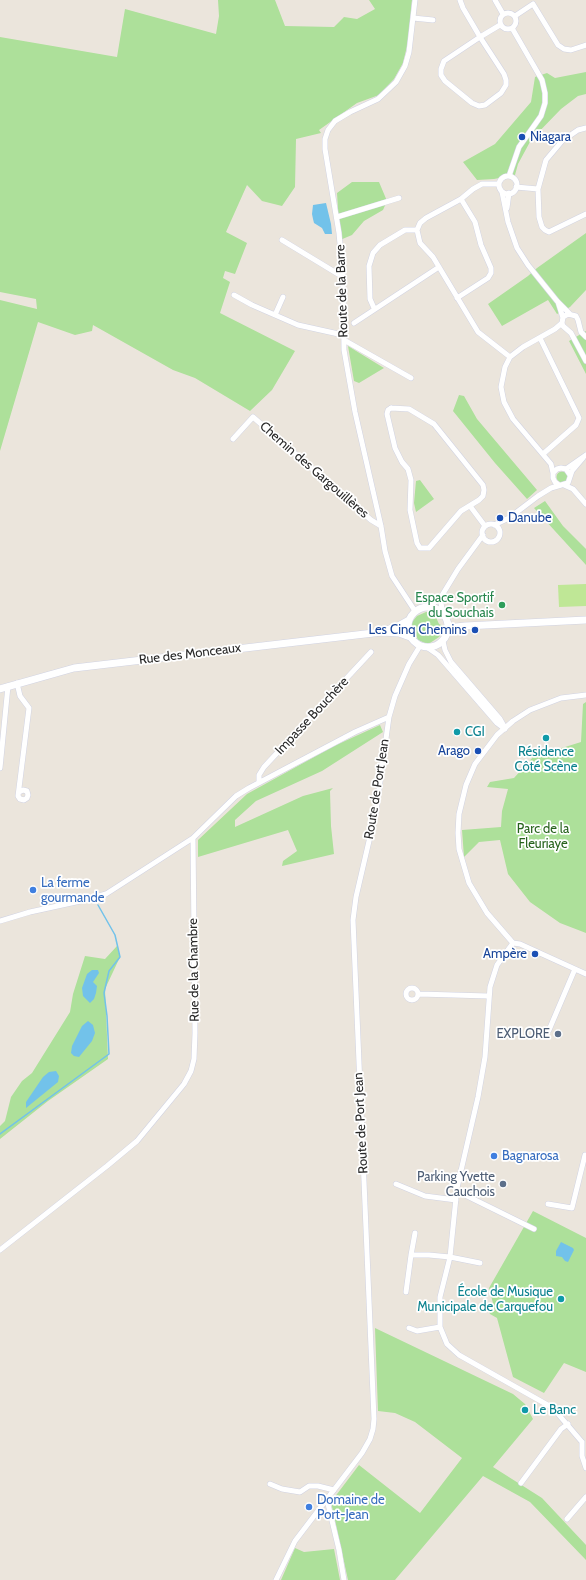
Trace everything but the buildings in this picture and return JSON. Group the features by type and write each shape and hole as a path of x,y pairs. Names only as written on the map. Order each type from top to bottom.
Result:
{"main road":[{"path":"465,626 456,624 445,617 437,609 429,607 421,608 415,611 409,620 407,628 410,637 414,642 420,646 428,648 436,646 443,641 448,631 456,627 586,620"},
{"path":"445,617 448,631"},
{"name":"Rue des Monceaux","path":"382,632 409,620"},
{"name":"Rue des Monceaux","path":"0,689 74,668 382,632 399,633 410,637"}],"street":[{"name":"Route de la Barre","path":"414,0 409,52 405,66 396,82 378,99 335,121 328,130 325,139 325,149 337,217 343,277 344,350 356,412 385,551 392,576 415,611"},
{"path":"460,0 463,8 480,37 504,74 506,80 506,85 501,93 486,105 479,106 472,103 444,81 441,75 441,69 444,61 480,37 500,25"},
{"path":"496,0 502,14"},
{"path":"515,16 532,2 558,44 564,49 571,50 586,44"},
{"path":"509,12 515,16 516,23 512,28 505,29 500,25 499,20 502,14 509,12"},
{"path":"413,18 433,20"},
{"path":"512,28 542,80 545,93 545,103 541,116 519,147 508,176 501,179 499,184 511,232 517,248 528,265 557,301 570,314 576,316 581,332 586,337"},
{"path":"586,128 578,130 562,141 546,160 538,189 539,217 542,227 545,230 549,232 586,214"},
{"path":"502,192 509,193 514,191 516,187 515,181 508,176"},
{"path":"499,184 482,184 461,199 426,218 420,223 417,230 420,243 433,257 478,332 510,357"},
{"path":"516,187 538,189"},
{"path":"506,211 509,193"},
{"path":"337,217 399,198"},
{"path":"457,298 488,278 491,273 491,268 481,245 475,222 461,199"},
{"path":"374,308 370,299 369,266 373,253 380,245 405,230 417,230"},
{"path":"282,240 343,277"},
{"path":"354,323 374,308 439,267"},
{"path":"234,295 252,305 304,327 344,338 411,378"},
{"path":"275,315 283,297"},
{"path":"557,301 564,325 571,333 586,361"},
{"path":"570,314 564,325 523,347 510,357 505,366 501,387 504,402 513,419 551,464 559,468 566,468 585,457"},
{"path":"564,325 573,330 578,324"},
{"path":"540,338 579,418 576,425 542,454"},
{"path":"391,408 409,409 434,424 483,485 483,496 470,506 461,511 429,548 420,548 417,543 410,510 411,480 408,469 397,455 387,414 388,410 391,408"},
{"name":"Chemin des Gargouillères","path":"233,439 252,417 370,520 381,526"},
{"path":"542,493 561,485 570,478 585,457"},
{"path":"485,526 490,524 494,525 508,518 542,493 553,480 554,473 551,464"},
{"path":"554,473 559,468"},
{"path":"566,468 572,489"},
{"path":"553,480 572,489 586,504"},
{"path":"470,506 485,526"},
{"path":"474,548 488,541 496,540 499,536 499,531 508,518"},
{"path":"494,525 499,531"},
{"path":"429,607 438,601 445,592 458,569 483,535 485,526"},
{"path":"483,535 488,541"},
{"path":"445,592 441,603 445,617"},
{"path":"443,641 446,653 451,662 500,718 505,728"},
{"name":"Route de Port Jean","path":"276,1580 295,1541 366,1446 370,1439 374,1418 353,920 356,897 376,812 389,717 395,696 409,664 420,646"},
{"path":"428,648 438,655 497,723 505,728"},
{"name":"Impasse Bouchère","path":"259,782 259,774 264,767 371,652"},
{"path":"16,684 20,696 30,708 19,792"},
{"path":"0,768 8,686"},
{"path":"586,695 561,698 530,710 497,735 483,752 470,775 459,814 458,833 459,849 469,883 487,913 512,943 520,944 586,974"},
{"path":"0,921 30,912 106,894 193,838 236,796 259,782 355,732 389,717"},
{"name":"Rue de la Chambre","path":"0,1250 137,1141 184,1084 191,1071 194,1059 195,1033 193,838"},
{"path":"512,943 497,965 488,996 487,1042 457,1192 450,1257 440,1297 440,1327 447,1344 459,1355 553,1408 584,1442 582,1456 586,1468"},
{"path":"549,1030 575,969"},
{"path":"419,994 488,996"},
{"path":"548,1204 572,1208 586,1154"},
{"path":"396,1184 425,1196 456,1200"},
{"path":"457,1192 534,1229"},
{"path":"406,1292 415,1233"},
{"path":"411,1255 450,1257 480,1263"},
{"path":"408,1328 417,1331 440,1327"},
{"path":"521,1483 561,1429 568,1424"},
{"path":"270,1484 300,1492 309,1486 318,1486 334,1490"},
{"path":"567,1519 586,1497"},
{"path":"325,1501 328,1504 339,1550 344,1580"}],"green space":[{"path":"218,0 275,0 285,26 334,27 344,17 357,19 375,9 369,0 412,0 408,42 403,63 394,79 379,95 357,103 319,130 321,133 296,139 295,187 282,206 262,201 247,185 226,232 247,243 235,274 225,271 223,278 230,282 220,313 295,351 272,390 250,411 195,378 173,370 93,325 92,331 75,335 38,322 0,451 0,300 37,309 36,299 0,292 0,37 117,57 125,9 216,34 219,16"},
{"path":"586,72 586,94 578,96 561,109 531,140 518,164 515,175 494,179 477,180 463,162 495,144 531,102 535,77 547,73 555,78"},
{"path":"352,182 379,182 387,201 383,210 364,221 352,235 340,240 337,193"},
{"path":"586,233 586,290 570,307 557,314 548,300 502,326 488,304"},
{"path":"586,331 586,374 569,341"},
{"path":"348,346 384,368 359,383 354,381"},
{"path":"459,395 464,396 477,419 537,490 527,499 495,463 453,411"},
{"path":"560,472 564,472 566,473 566,481 560,482 557,479 557,475"},
{"path":"420,480 434,499 416,512 414,503 416,481"},
{"path":"545,501 563,526 586,549 586,565 534,508"},
{"path":"586,584 586,606 559,607 558,585"},
{"path":"426,612 434,613 439,624 443,626 442,633 439,637 430,643 425,643 418,640 412,629 412,622 417,616"},
{"name":"Parc de la Fleuriaye","path":"586,702 586,933 560,923 530,902 508,874 500,840 479,842 464,857 462,830 501,827 502,811 508,789 487,787 490,782 514,778 533,757 581,742 583,704"},
{"path":"380,725 383,732 322,771 256,801 235,820 235,827 303,796 333,788 330,791 331,826 334,854 282,866 283,861 297,851 288,830 198,857 198,840 247,794 334,746"},
{"path":"117,946 120,957 105,989 108,1059 48,1101 0,1139 0,1126 5,1121 11,1097 22,1081 32,1073 70,1012 73,994 85,956 105,959"},
{"path":"533,1211 586,1238 586,1372 564,1363 544,1393 513,1377 497,1318 490,1314 488,1310 489,1308 495,1311 489,1288"},
{"path":"375,1328 513,1394 525,1404 533,1419 493,1467 542,1498 586,1545 586,1560 530,1502 483,1476 395,1580 348,1580 331,1502 359,1465 420,1513 462,1458 415,1422 395,1413 378,1411"},
{"path":"295,1548 304,1552 334,1549 340,1580 281,1580"}],"water":[{"path":"326,203 332,234 325,234 322,228 314,223 312,214 313,205"},
{"path":"92,970 98,970 99,973 93,982 97,986 96,993 94,999 90,1003 83,996 82,988 87,974"},
{"path":"88,1021 93,1025 95,1033 92,1041 79,1057 74,1056 71,1053 72,1046 82,1026"},
{"path":"56,1071 59,1076 58,1082 26,1108 26,1102 43,1077 49,1072"},
{"path":"561,1242 574,1250 568,1262 562,1257 556,1256 556,1251"}],"waterway":[{"path":"0,1134 109,1054 104,993 109,971 120,957 115,935 98,905"}],"place":[{"name":"Niagara","path":"522,137"},
{"name":"Danube","path":"500,518"},
{"name":"Espace Sportif du Souchais","path":"502,605"},
{"name":"Les Cinq Chemins","path":"475,630"},
{"name":"CGI","path":"457,732"},
{"name":"Résidence Côté Scène","path":"546,738"},
{"name":"Arago","path":"478,751"},
{"name":"La ferme gourmande","path":"33,890"},
{"name":"Ampère","path":"535,954"},
{"name":"EXPLORE","path":"558,1034"},
{"name":"Bagnarosa","path":"494,1156"},
{"name":"Parking Yvette Cauchois","path":"503,1184"},
{"name":"École de Musique Municipale de Carquefou","path":"561,1299"},
{"name":"Le Banc","path":"525,1410"},
{"name":"Domaine de Port-Jean","path":"309,1507"}]}
